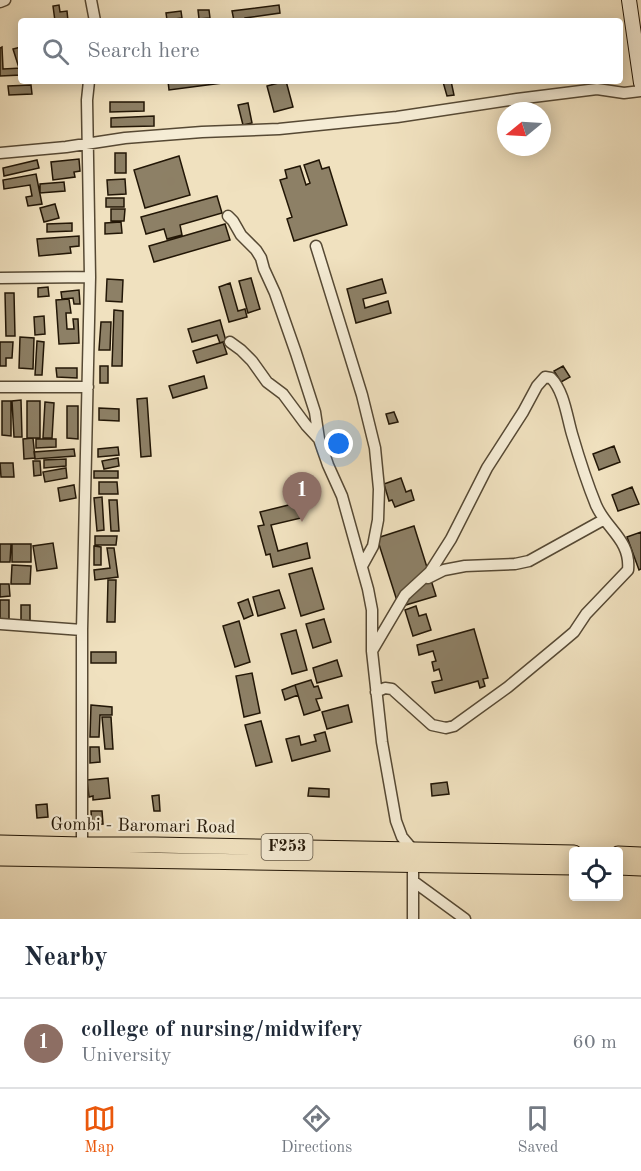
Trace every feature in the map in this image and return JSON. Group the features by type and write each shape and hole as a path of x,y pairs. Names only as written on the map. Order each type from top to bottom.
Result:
{"main road":[{"path":"629,0 641,83"},
{"name":"Gombi - Baromari Road","path":"0,843 166,845 569,867"},
{"name":"Gombi - Baromari Road","path":"0,858 413,857 569,853"},
{"path":"623,854 641,855"},
{"path":"623,867 641,868"}],"street":[{"path":"0,2 5,0"},
{"path":"91,0 94,18"},
{"path":"82,845 82,630 90,277 89,84"},
{"path":"0,153 125,138 279,129 397,117 597,89 624,93 641,91"},
{"path":"228,216 261,258 296,352 315,412 328,465 342,496 362,566 372,610 372,651 382,742 396,821 413,857 413,919"},
{"path":"315,246 362,395 375,448 379,489 378,520 374,546 362,566"},
{"path":"0,278 90,277"},
{"path":"230,342 252,361 267,382 283,394 306,425 320,439"},
{"path":"372,651 405,595 430,572 451,539 487,468 537,386 545,377 551,378 560,390 596,505 603,520 618,534 629,561 628,570 586,614 574,632 508,687 454,726 446,728 432,724 392,689 385,688 376,692"},
{"path":"0,387 88,387"},
{"path":"418,584 444,570 529,561 603,520"},
{"path":"0,624 82,630"},
{"path":"413,881 465,919"}],"building":[{"path":"59,5 60,12 67,11 68,18 55,18 53,6"},
{"path":"279,5 280,13 233,18 232,11"},
{"path":"198,10 209,10 210,18 199,18"},
{"path":"181,11 182,18 167,18 166,13"},
{"path":"2,47 3,69 18,68 18,75 0,76 0,48"},
{"path":"18,48 18,65 13,49"},
{"path":"168,84 214,84 169,90"},
{"path":"287,84 293,107 274,112 267,86"},
{"path":"444,84 452,84 454,95 447,96"},
{"path":"31,85 32,94 9,95 8,86"},
{"path":"110,102 144,102 144,111 110,112"},
{"path":"248,103 252,123 243,125 238,105"},
{"path":"154,116 154,126 111,127 111,118"},
{"path":"115,153 126,153 126,173 115,173"},
{"path":"179,156 190,195 145,208 134,170"},
{"path":"79,159 80,171 74,172 75,177 53,180 51,162"},
{"path":"37,160 39,168 4,176 3,168"},
{"path":"319,160 322,169 329,167 347,225 294,241 287,219 292,217 280,180 287,178 285,170 300,166 306,185 310,183 304,165"},
{"path":"36,174 42,204 28,206 26,197 32,196 30,185 4,189 3,180"},
{"path":"125,179 126,194 108,195 107,180"},
{"path":"64,182 65,191 40,193 40,184"},
{"path":"217,196 222,213 180,225 182,235 167,239 164,229 146,234 141,217"},
{"path":"106,198 124,198 124,207 106,207"},
{"path":"55,204 59,218 44,222 40,208"},
{"path":"111,209 125,209 124,221 111,221"},
{"path":"121,222 122,233 105,234 105,223"},
{"path":"72,223 72,231 47,232 47,224"},
{"path":"225,224 230,240 154,262 149,246"},
{"path":"79,236 79,246 70,247 71,253 39,256 37,239"},
{"path":"251,278 260,309 248,313 239,281"},
{"path":"107,279 123,280 122,302 106,301"},
{"path":"382,279 386,293 363,299 365,308 388,301 391,313 356,323 347,289"},
{"path":"230,283 238,311 245,309 247,317 229,322 219,287"},
{"path":"48,287 49,296 38,297 38,288"},
{"path":"79,290 80,304 74,304 73,298 62,299 61,292"},
{"path":"5,293 14,293 15,336 6,336"},
{"path":"69,299 71,313 66,313 67,329 74,329 73,319 78,319 79,343 59,344 56,300"},
{"path":"114,310 123,311 122,366 112,366"},
{"path":"44,316 45,334 35,335 34,317"},
{"path":"220,320 226,341 220,343 217,335 192,342 188,329"},
{"path":"101,322 111,322 110,350 99,350"},
{"path":"20,337 34,338 33,369 19,368"},
{"path":"37,341 44,342 42,375 35,375"},
{"path":"0,342 13,342 12,358 6,358 6,366 0,366"},
{"path":"223,342 227,354 197,363 193,351"},
{"path":"100,366 108,366 108,383 100,383"},
{"path":"563,366 570,377 561,382 554,371"},
{"path":"56,368 77,368 77,378 57,377"},
{"path":"204,376 207,388 173,398 169,386"},
{"path":"147,398 151,456 141,457 137,399"},
{"path":"21,400 22,437 14,437 12,401"},
{"path":"2,401 11,401 11,436 2,435"},
{"path":"27,401 40,401 40,438 27,438"},
{"path":"45,402 54,403 52,438 43,438"},
{"path":"67,406 78,406 78,439 67,438"},
{"path":"99,408 119,409 119,421 99,420"},
{"path":"394,412 398,422 389,424 386,414"},
{"path":"33,438 35,458 24,459 23,439"},
{"path":"36,439 56,439 56,447 36,448"},
{"path":"614,446 620,462 599,470 593,454"},
{"path":"118,447 119,455 98,457 98,449"},
{"path":"74,449 75,456 35,459 34,452"},
{"path":"118,458 119,466 104,469 102,461"},
{"path":"66,459 66,466 44,468 44,460"},
{"path":"33,461 40,461 41,475 34,476"},
{"path":"0,463 13,463 14,477 1,477"},
{"path":"66,468 67,478 45,482 43,472"},
{"path":"94,471 118,471 118,478 94,478"},
{"path":"401,478 406,492 411,490 414,500 395,507 392,500 389,501 384,484"},
{"path":"99,482 117,482 118,494 99,494"},
{"path":"74,485 76,498 60,501 58,488"},
{"path":"632,487 639,504 618,511 612,495"},
{"path":"102,497 104,530 97,531 94,498"},
{"path":"109,500 117,500 119,531 111,531"},
{"path":"297,503 301,518 271,525 278,551 307,543 310,558 273,567 270,554 266,555 258,526 264,525 260,512"},
{"path":"414,526 436,596 399,607 377,538"},
{"path":"641,532 641,569 639,570 627,537"},
{"path":"95,536 117,536 116,545 95,545"},
{"path":"53,543 57,568 37,571 33,546"},
{"path":"0,544 11,544 10,562 0,562"},
{"path":"12,544 31,544 31,562 12,562"},
{"path":"94,546 101,547 101,565 94,565"},
{"path":"107,548 114,548 118,577 95,580 94,570 110,568"},
{"path":"12,565 31,566 30,584 11,584"},
{"path":"312,568 324,609 301,616 289,574"},
{"path":"108,580 116,580 115,622 107,622"},
{"path":"0,584 9,584 10,596 0,597"},
{"path":"279,590 285,608 258,616 253,597"},
{"path":"248,599 253,615 244,619 238,603"},
{"path":"0,600 9,600 9,622 0,621"},
{"path":"21,605 30,605 30,622 21,622"},
{"path":"416,606 419,616 426,614 431,630 413,636 405,610"},
{"path":"324,619 331,642 313,648 306,624"},
{"path":"239,621 250,662 235,667 223,626"},
{"path":"474,629 488,678 483,679 485,686 480,688 478,681 435,693 432,682 442,680 439,669 434,671 432,662 436,661 433,651 419,655 417,645"},
{"path":"296,630 307,670 292,674 281,634"},
{"path":"91,652 116,652 116,663 91,663"},
{"path":"337,660 342,676 317,683 313,668"},
{"path":"252,673 260,713 244,717 236,676"},
{"path":"311,680 314,687 318,686 322,698 316,699 320,710 304,715 295,685"},
{"path":"295,685 298,695 285,700 282,690"},
{"path":"91,705 112,707 112,715 100,715 99,737 90,737"},
{"path":"348,705 352,722 327,729 322,712"},
{"path":"102,717 111,717 113,749 105,749"},
{"path":"261,721 272,762 256,766 245,725"},
{"path":"325,732 330,751 292,761 286,739 299,736 301,745 316,741 314,735"},
{"path":"90,747 99,747 100,762 90,763"},
{"path":"108,778 110,798 93,800 93,796 89,797 87,780"},
{"path":"447,782 449,794 432,796 431,784"},
{"path":"309,788 329,789 329,797 308,796"},
{"path":"159,795 160,811 154,811 152,796"},
{"path":"47,804 48,817 37,818 36,805"},
{"path":"91,811 102,811 103,824 92,825"}],"place":[{"name":"college of nursing/midwifery","path":"302,522"}]}
